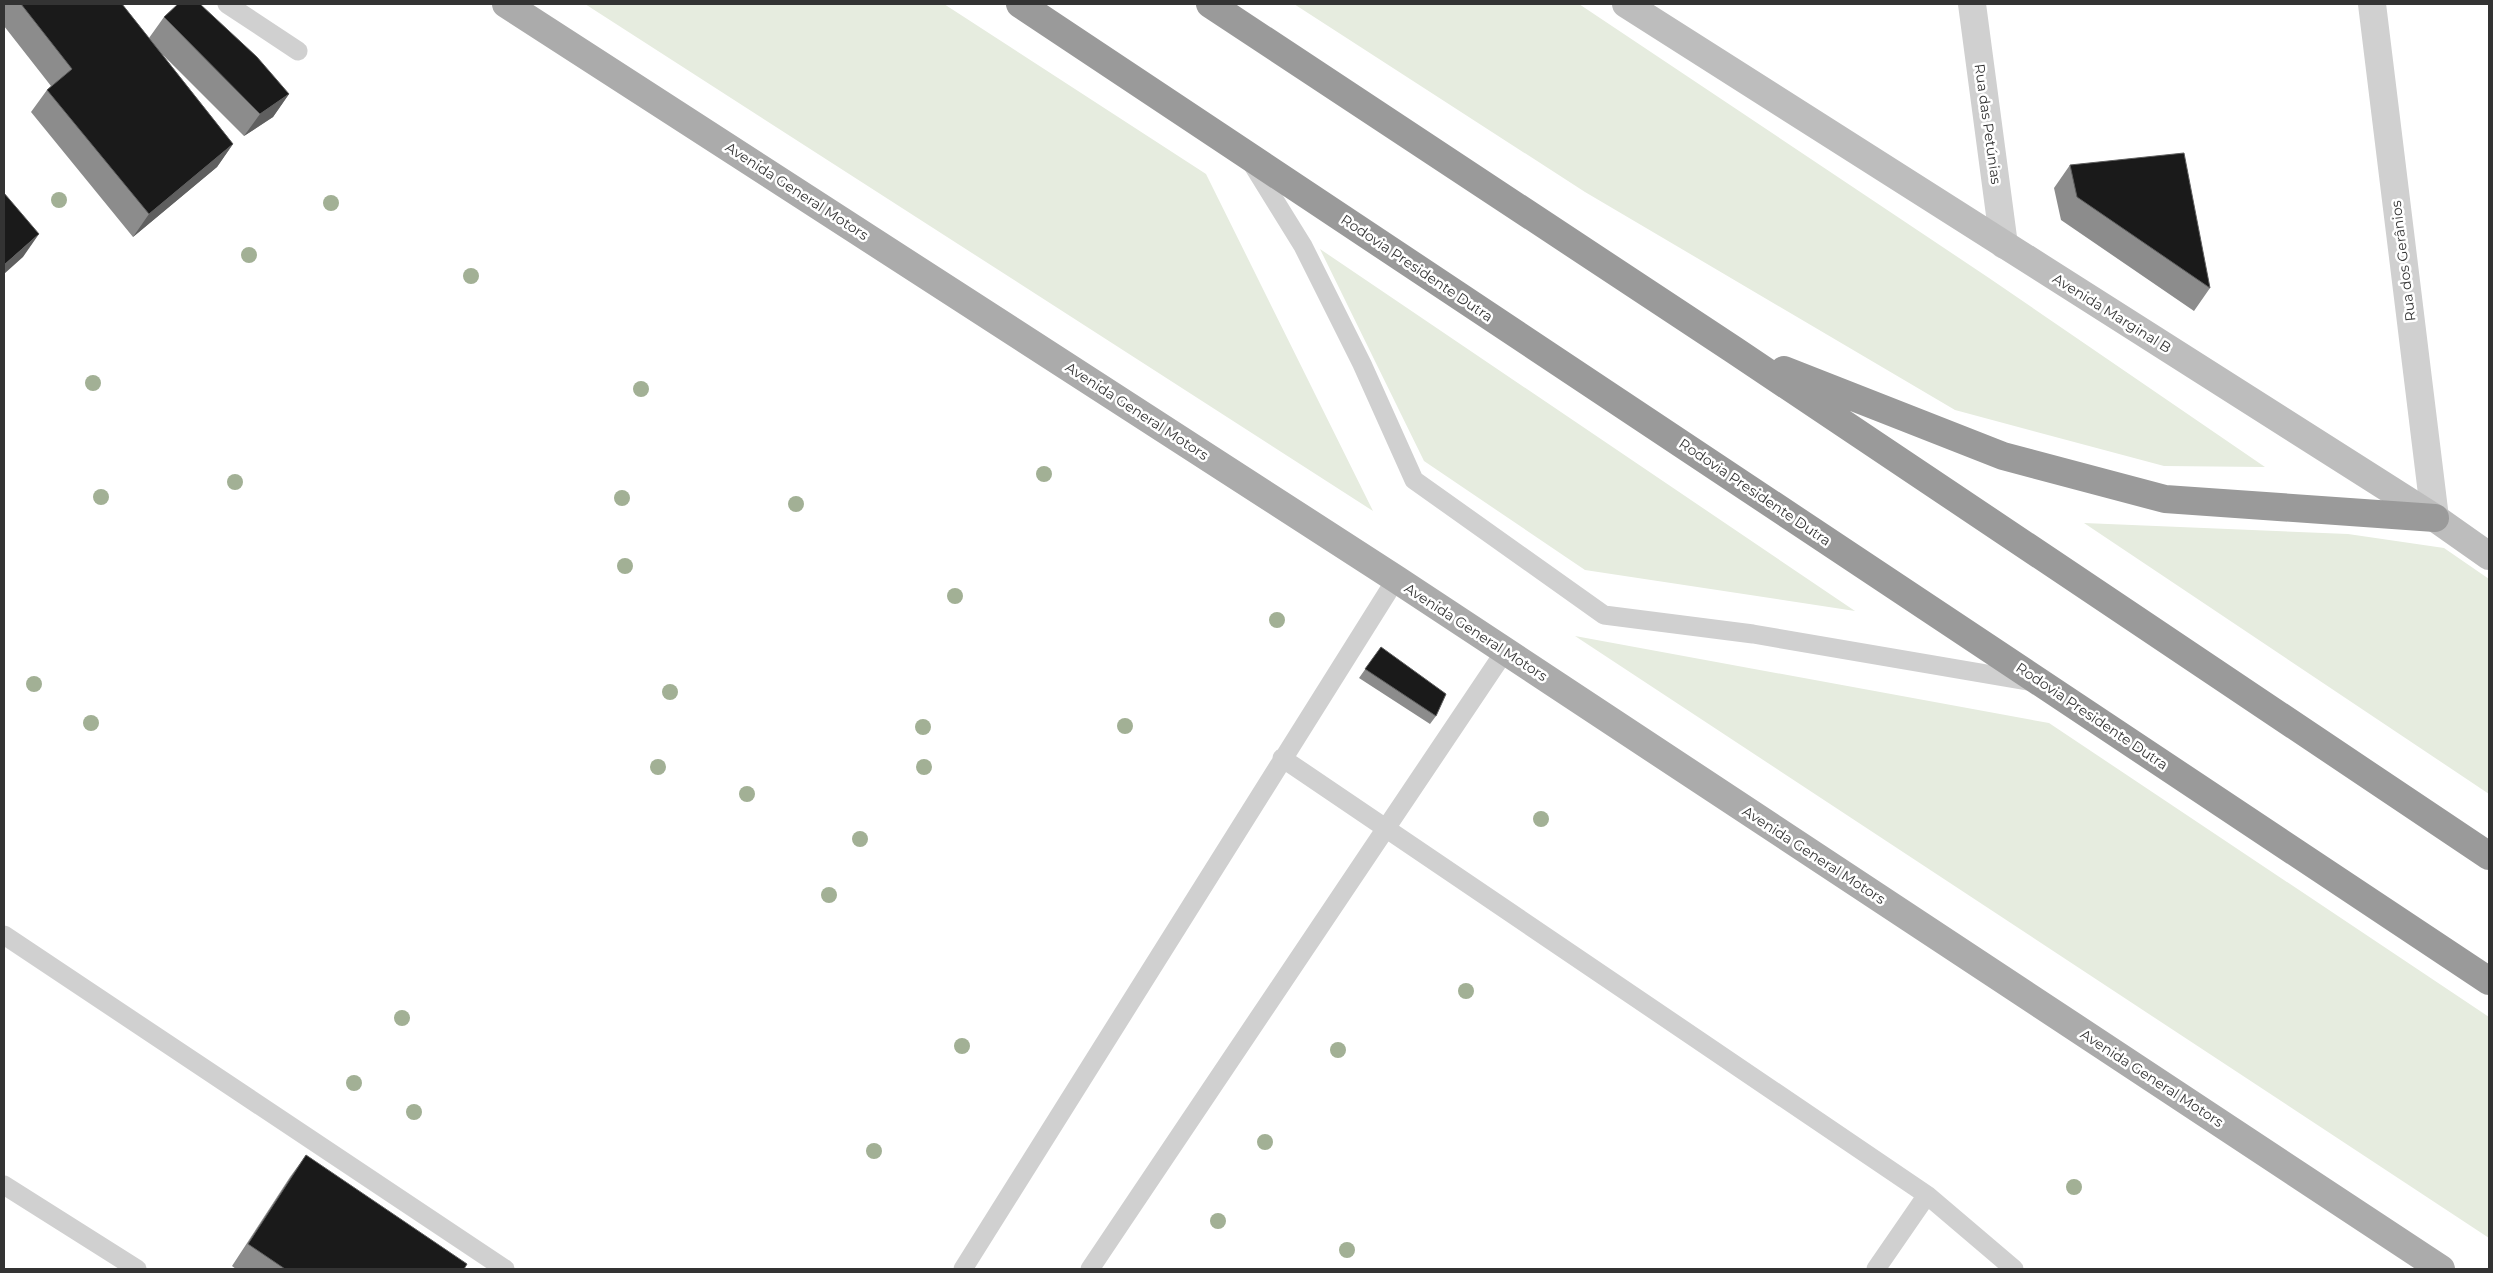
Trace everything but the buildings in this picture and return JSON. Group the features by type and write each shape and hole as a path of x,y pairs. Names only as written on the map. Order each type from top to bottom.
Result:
{"highway":[{"name":"Rodovia Presidente Dutra","path":"1020,4 2489,981"},
{"path":"1210,4 1734,350 2489,856"},
{"path":"1734,350 2003,456 2165,499 2435,518"}],"main road":[{"name":"Avenida General Motors","path":"506,4 1396,579 2441,1269"}],"street":[{"name":"Avenida Marginal B","path":"1626,4 2435,518 2489,556"},
{"name":"Rua das Petúnias","path":"1972,4 2004,245"},
{"name":"Rua dos Gerânios","path":"2372,4 2435,518"}],"lane":[{"path":"227,4 298,51"},
{"path":"1247,155 1303,246 1362,364 1414,480 1604,615 1753,634 2044,684"},
{"path":"963,1269 1396,579"},
{"path":"1090,1269 1504,650"},
{"path":"1282,758 1927,1196 2014,1269"},
{"path":"4,935 506,1269"},
{"path":"4,1185 138,1269"},
{"path":"1876,1269 1927,1196"}],"shaded area":[{"path":"585,4 944,4 1206,174 1373,511"},
{"path":"1294,4 1579,4 1989,278 2265,467 2164,466 1955,410 1585,192"},
{"path":"1320,249 1855,611 1585,570 1424,461"},
{"path":"2084,523 2348,534 2444,548 2489,579 2489,794"},
{"path":"1575,636 2049,723 2489,1017 2489,1238"}]}
